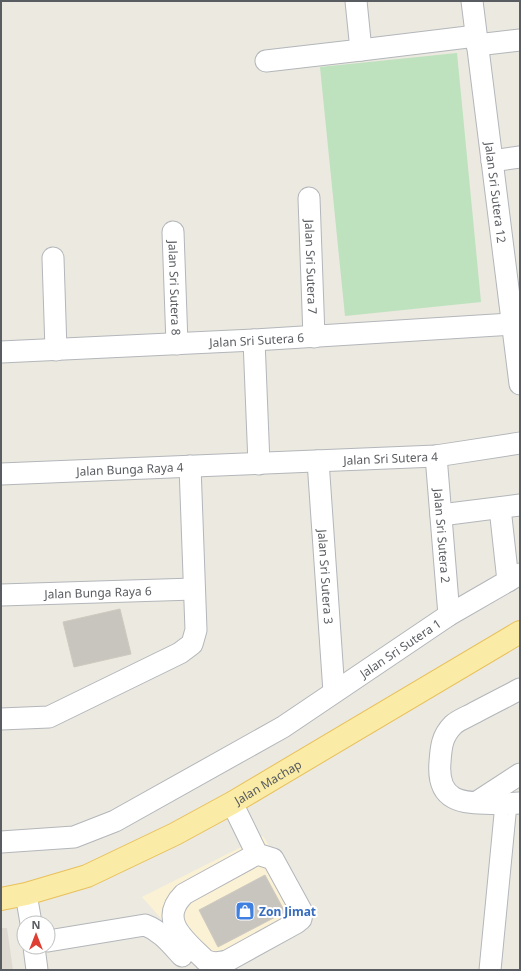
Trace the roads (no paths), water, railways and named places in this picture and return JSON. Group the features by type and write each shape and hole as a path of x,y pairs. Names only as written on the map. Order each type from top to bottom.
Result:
{"main road":[{"name":"Jalan Machap","path":"1,899 26,894 87,876 175,834 232,803 520,632"}],"street":[{"path":"356,1 361,50"},
{"name":"Jalan Sri Sutera 12","path":"472,1 520,384"},
{"path":"266,61 361,50 477,41 520,40"},
{"path":"492,161 520,157"},
{"name":"Jalan Sri Sutera 7","path":"309,198 314,337"},
{"name":"Jalan Sri Sutera 8","path":"173,232 177,344"},
{"path":"53,258 56,350"},
{"name":"Jalan Sri Sutera 6","path":"1,352 314,337 512,324"},
{"path":"254,340 259,464"},
{"name":"Jalan Sri Sutera 4","path":"259,464 436,456 520,443"},
{"name":"Jalan Sri Sutera 2","path":"436,456 449,615"},
{"name":"Jalan Sri Sutera 3","path":"318,461 334,692"},
{"name":"Jalan Bunga Raya 4","path":"1,474 259,464"},
{"path":"1,719 49,717 180,653 192,644 196,630 190,466"},
{"path":"441,515 510,506 514,577"},
{"name":"Jalan Sri Sutera 1","path":"1,842 74,837 115,821 283,726 449,615 514,577"},
{"name":"Jalan Bunga Raya 6","path":"1,595 194,589"},
{"path":"490,970 513,803 461,801 450,796 441,784 439,771 440,752 445,734 454,724 520,689"},
{"path":"478,802 520,774"},
{"path":"232,803 257,854 273,859 302,912 301,919 296,923 227,960 210,963 205,960 177,931 172,916 173,909 177,901 184,894 257,854"},
{"path":"26,894 29,915"},
{"path":"56,940 144,925 153,928 162,934 194,970"},
{"path":"35,955 37,970"}],"place":[{"name":"Zon Jimat","path":"245,911"}]}
